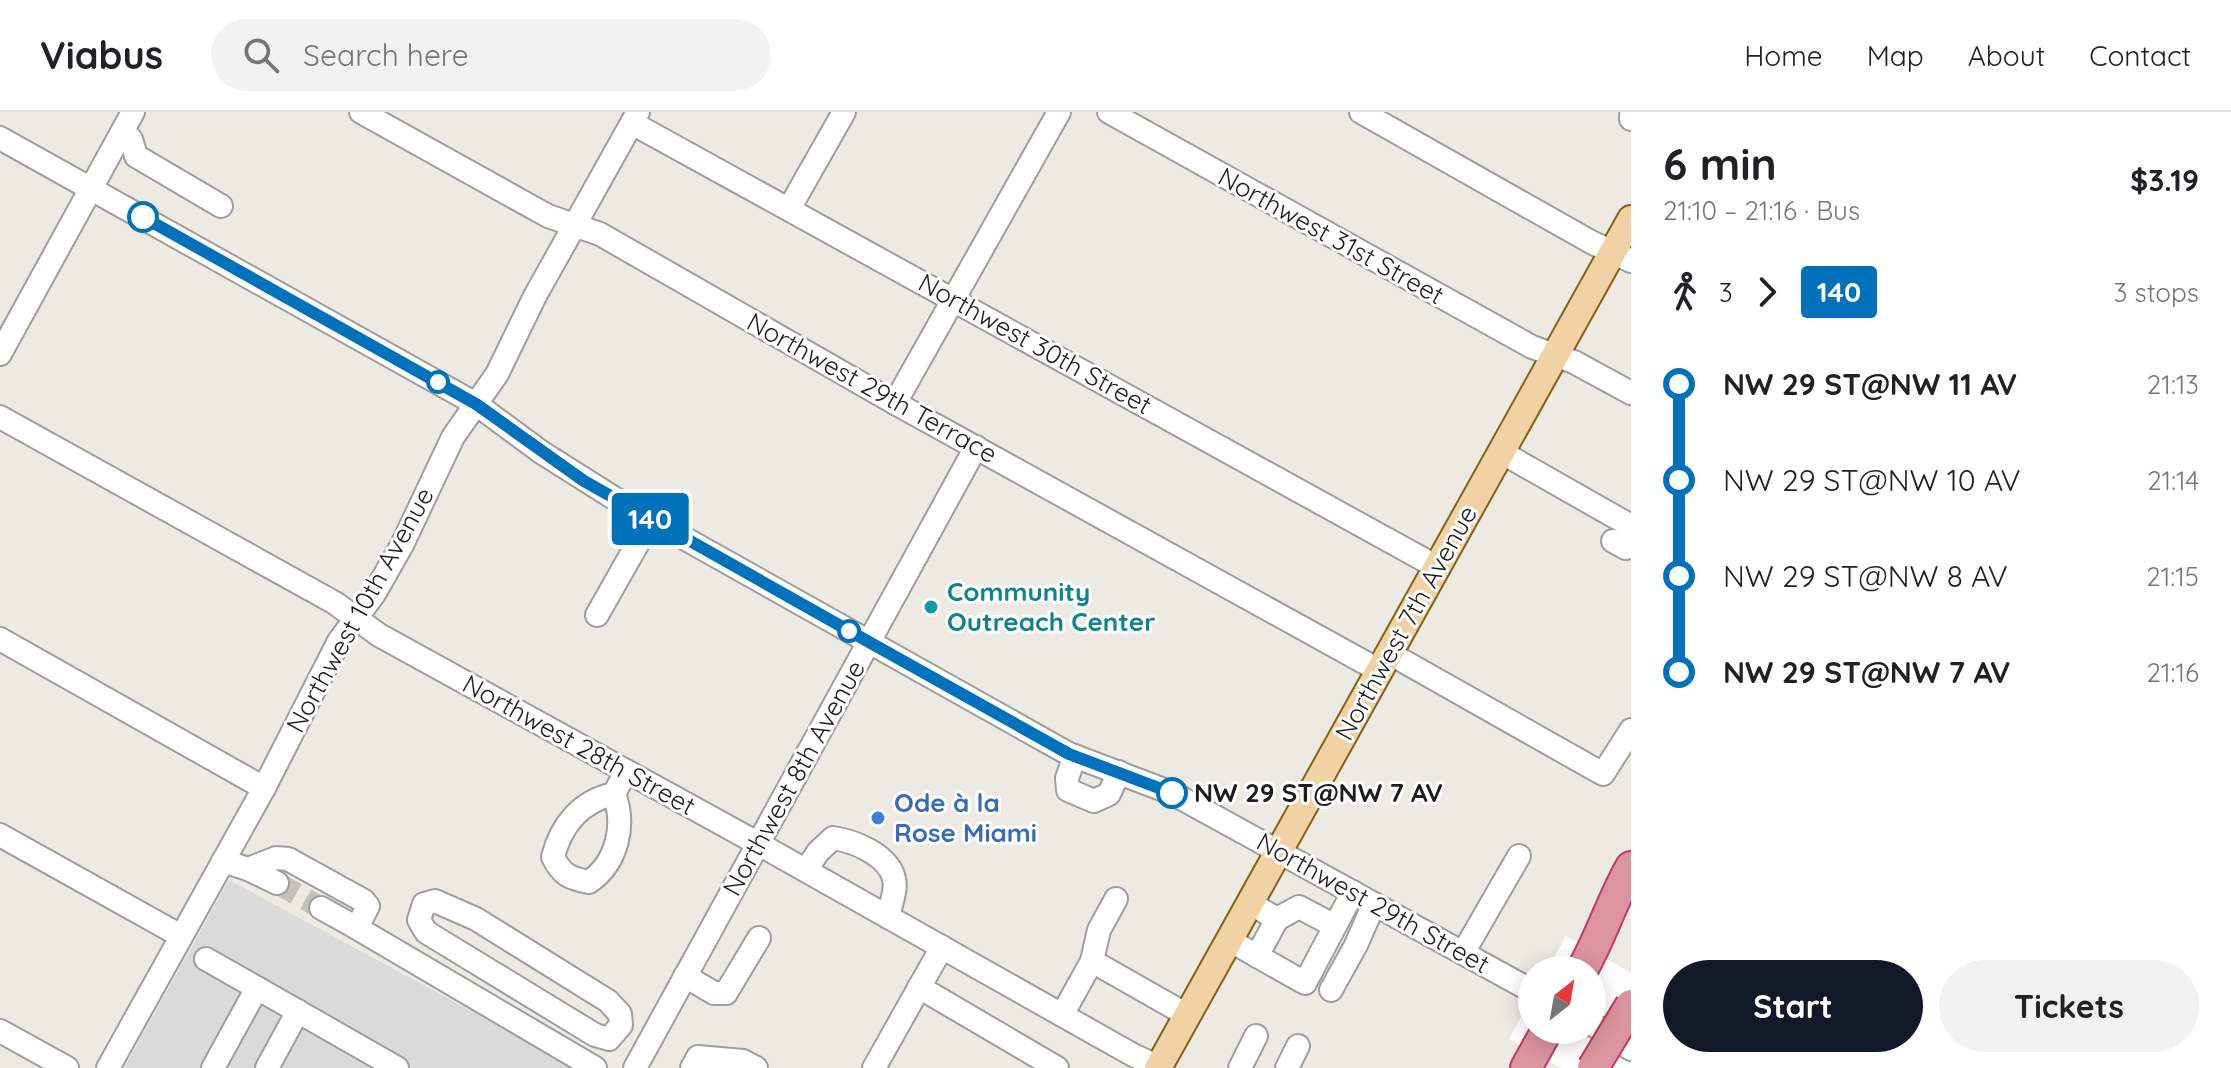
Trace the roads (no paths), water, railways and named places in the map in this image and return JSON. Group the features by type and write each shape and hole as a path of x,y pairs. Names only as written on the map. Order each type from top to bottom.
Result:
{"highway":[{"path":"1589,956 1613,898 1631,867"},
{"path":"1591,956 1631,914"},
{"path":"1593,1068 1631,1005"},
{"path":"1527,1066 1539,1044"}],"main road":[{"name":"Northwest 7th Avenue","path":"1159,1068 1555,355 1622,256 1631,219"}],"street":[{"path":"0,354 133,112"},
{"name":"Northwest 29th Terrace","path":"361,112 548,216 600,234 895,403 1384,662"},
{"path":"789,209 844,112"},
{"path":"895,403 1059,112"},
{"name":"Northwest 31st Street","path":"1109,112 1532,347 1574,362 1631,393"},
{"path":"1361,112 1622,256"},
{"name":"Northwest 10th Avenue","path":"108,1068 264,788 339,641 374,594 402,545 453,437 497,374 574,225 635,117"},
{"name":"Northwest 30th Street","path":"635,117 789,209 1437,567"},
{"path":"122,133 131,139 136,156 221,206"},
{"name":"Northwest 29th Street","path":"0,138 476,404 584,481 869,642 1075,756 1172,793 1518,983"},
{"name":"Northwest 28th Street","path":"0,417 321,595 379,635 1159,1068"},
{"name":"Northwest 8th Avenue","path":"635,1068 976,447"},
{"path":"1501,452 1631,526"},
{"path":"597,615 651,520"},
{"path":"0,639 264,788"},
{"path":"1384,662 1603,774 1631,730"},
{"path":"1075,756 1067,778 1068,790 1094,801 1109,794 1119,772"},
{"path":"614,794 626,771"},
{"path":"0,835 181,936"},
{"path":"806,870 818,852 833,838 848,840 872,853 887,864 894,878 888,917"},
{"path":"1463,953 1519,856"},
{"path":"248,869 276,858 288,859 366,902 367,908 357,928"},
{"path":"223,861 277,883"},
{"path":"1257,956 1277,919 1299,907 1319,873"},
{"path":"1229,940 1305,983 1353,892"},
{"path":"1062,1015 1092,961 1099,930 1116,899"},
{"path":"435,901 476,919 608,1001 620,1014 621,1025 609,1039 595,1035 426,932 419,920 424,904 435,901"},
{"path":"1250,903 1277,919"},
{"path":"1331,990 1374,904"},
{"path":"1299,907 1335,926"},
{"path":"321,908 595,1068"},
{"path":"685,976 714,993 726,993 759,938"},
{"path":"874,1068 942,947"},
{"path":"206,959 397,1068"},
{"path":"1092,961 1187,1015"},
{"path":"919,987 1057,1068"},
{"path":"213,1068 257,988"},
{"path":"267,1068 298,1011"},
{"path":"621,1025 650,1042"},
{"path":"0,1031 67,1068"},
{"path":"1606,1033 1631,1049"},
{"path":"1240,1068 1256,1036"},
{"path":"1287,1068 1298,1046"},
{"path":"692,1068 698,1057 743,1061 756,1068"}],"tunnel":[{"path":"277,883 321,908"}],"place":[{"name":"Community Outreach Center","path":"931,607"},
{"name":"NW 29 ST@NW 7 AV","path":"1172,793"},
{"name":"Ode à la Rose Miami","path":"878,818"}]}
